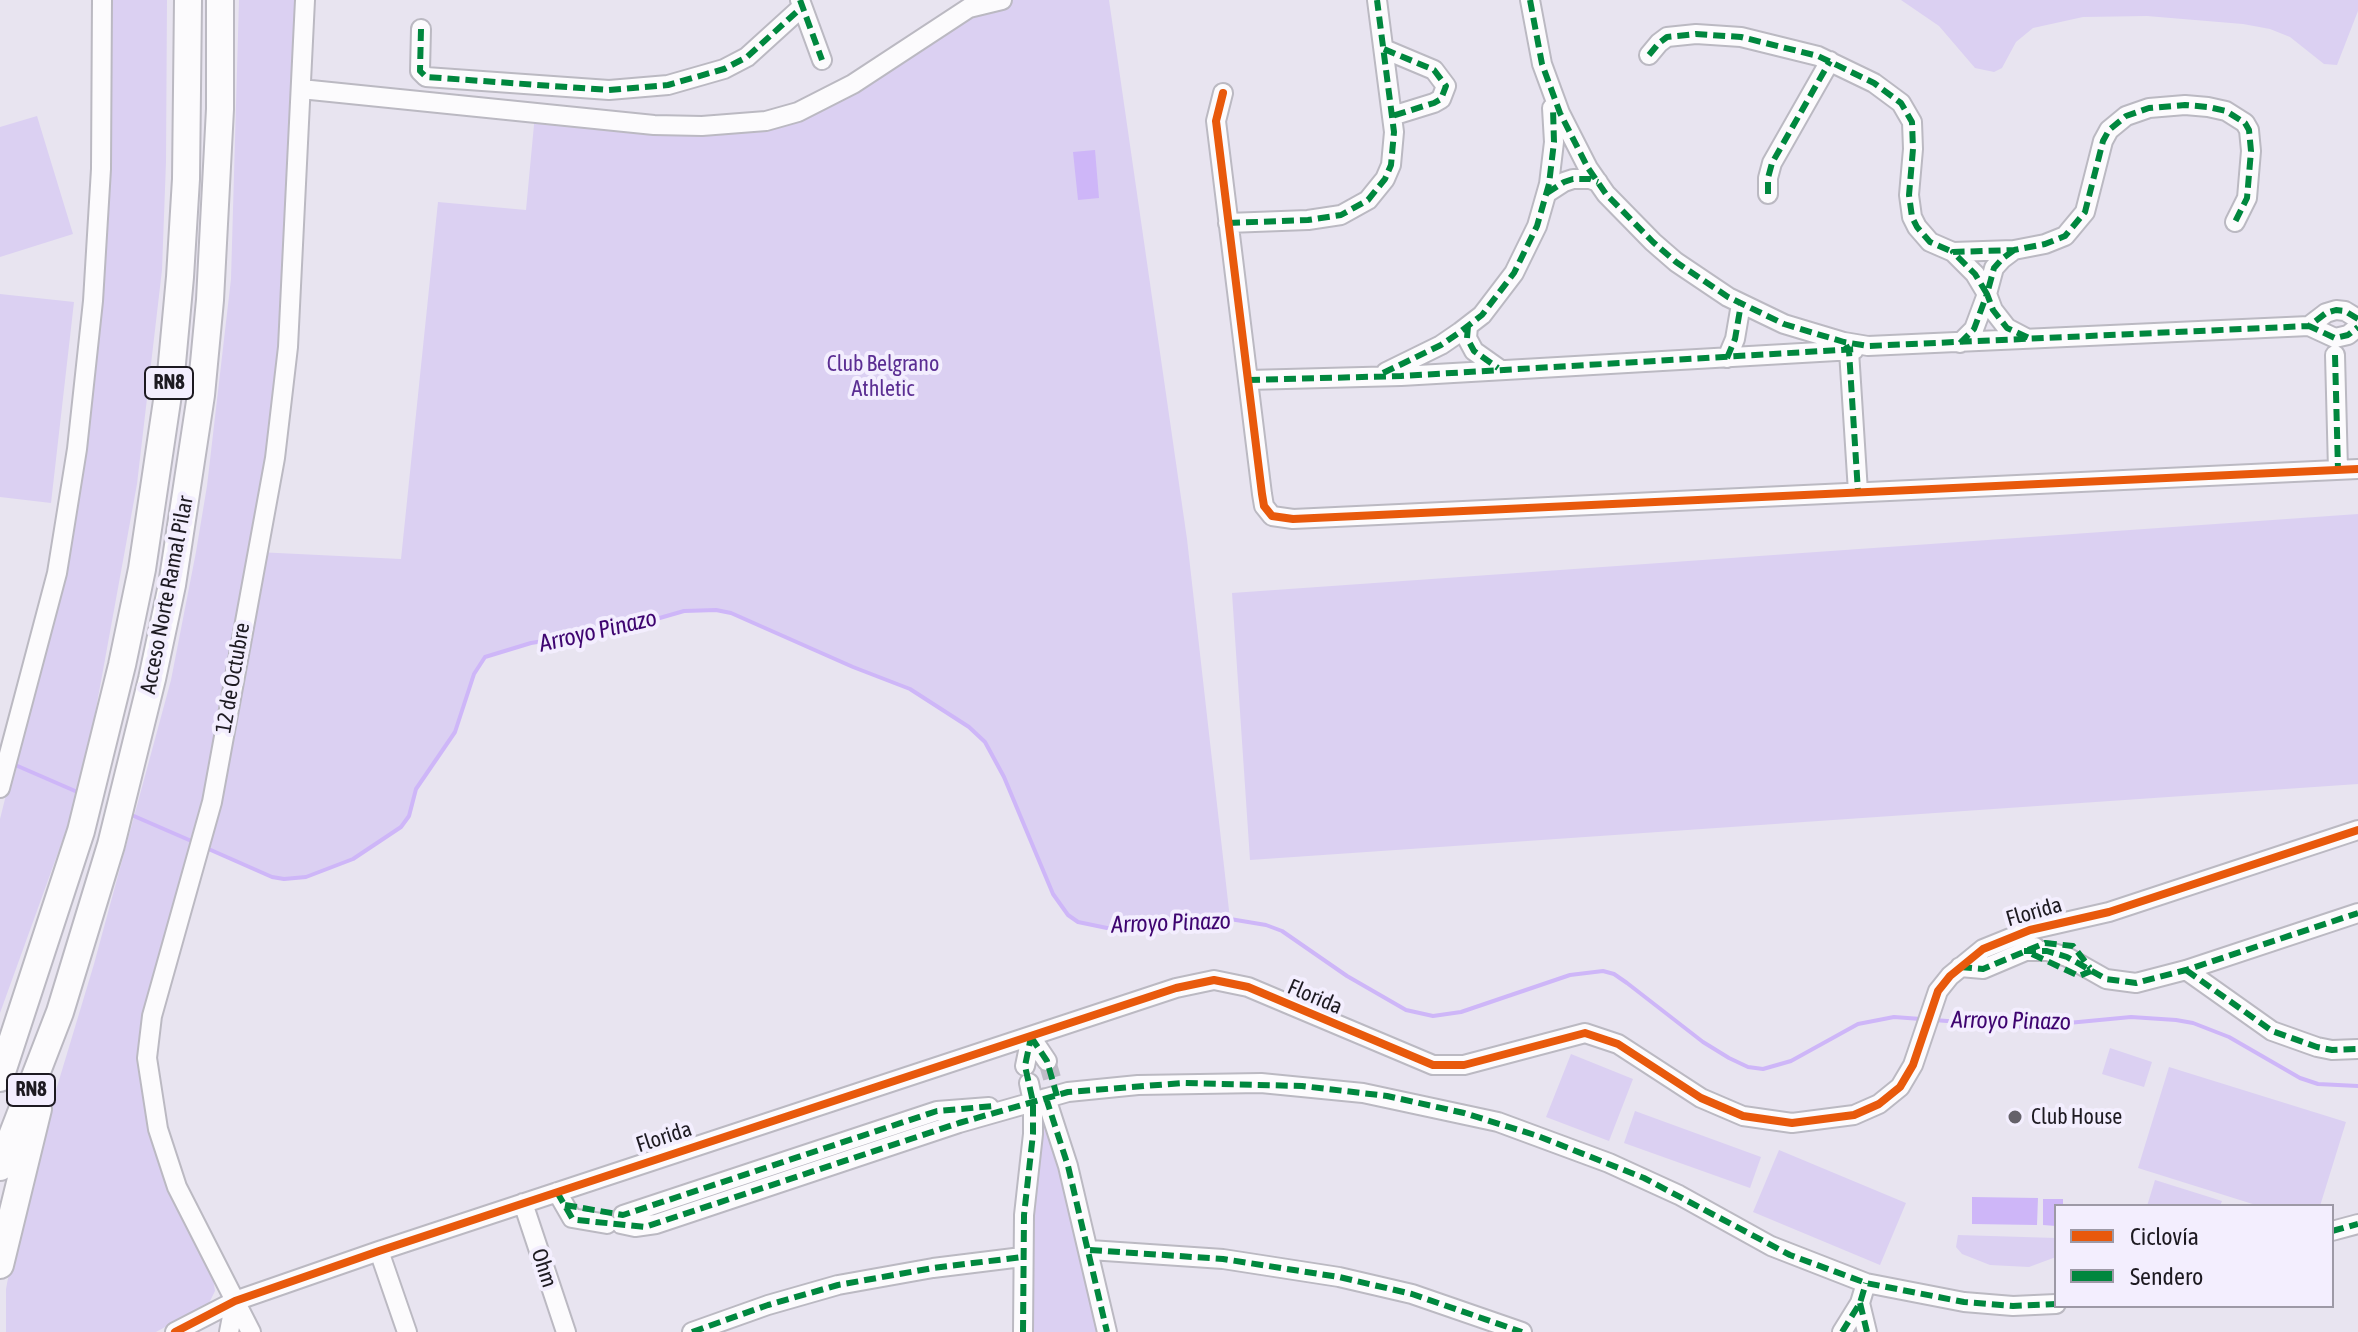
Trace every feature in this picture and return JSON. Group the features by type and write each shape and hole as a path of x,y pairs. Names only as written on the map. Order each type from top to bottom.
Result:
{"highway":[{"name":"Acceso Norte Ramal Pilar","path":"0,1078 81,831 100,761 142,569 171,374 186,179 188,0"},
{"name":"Acceso Norte Ramal Pilar","path":"0,1167 60,1012 111,845 172,585 201,395 217,204 221,4"},
{"path":"0,1039 41,960"},
{"path":"0,1265 60,1012"}],"street":[{"path":"0,788 57,573 84,391 101,169 102,0"},
{"name":"12 de Octubre","path":"251,1332 177,1187 158,1129 147,1058 152,1016 212,802 275,458 289,332 305,0"},
{"path":"301,89 654,125 702,126 766,121 798,112 844,90 981,0"},
{"path":"963,10 1002,0"},
{"path":"1228,223 1308,220 1341,215 1355,209 1377,190 1391,165 1394,150 1377,0"},
{"path":"1530,0 1537,43 1549,85 1571,139 1598,182 1653,242 1676,262 1741,304 1784,324 1846,346"},
{"path":"421,29 420,71 426,77 609,90 668,85 724,69 756,50 801,4 822,60"},
{"path":"1649,55 1667,37 1696,34 1764,42 1830,61 1893,95 1908,111 1913,134 1909,183 1912,217 1917,227 1930,242 1953,252 1975,274 1993,310 2007,328 2032,340"},
{"path":"1384,49 1434,70 1446,86 1445,93 1434,103 1392,116"},
{"path":"1768,194 1772,163 1830,61"},
{"path":"1377,376 1441,345 1468,326 1497,298 1514,273 1537,226 1547,193 1554,142 1549,85"},
{"path":"1223,93 1216,121 1264,506 1267,513 1278,517 1293,519 2358,469"},
{"path":"1953,252 2014,250 2057,240 2072,229 2085,212 2103,141 2109,130 2126,116 2149,108 2208,107 2226,111 2245,123 2249,130 2251,151 2247,198 2235,222"},
{"path":"1547,193 1573,179 1598,182"},
{"path":"1960,343 1974,329 1994,268 2014,250"},
{"path":"1727,358 1735,339 1741,304"},
{"path":"2315,330 2326,313 2336,310 2345,311 2355,327"},
{"path":"1468,326 1467,338 1474,351 1498,368"},
{"path":"1248,380 1727,358 1846,346 2315,330 2335,338 2355,327"},
{"path":"2338,470 2335,355 2355,327"},
{"path":"2315,330 2335,355"},
{"path":"1846,346 1858,492"},
{"name":"Florida","path":"175,1332 235,1301 379,1251 523,1203 561,1198 1176,988 1202,982 1223,981 1248,987 1441,1067 1464,1065 1572,1034 1594,1034 1618,1044 1725,1110 1758,1119 1792,1123 1854,1115 1892,1095 1907,1078 1926,1029 1931,1005 1942,985 1983,949 2018,933 2109,912 2358,830"},
{"path":"1960,967 1983,969 2024,951 2047,951 2067,957 2120,983 2136,983 2186,970 2358,913"},
{"path":"2186,970 2272,1031 2317,1047 2358,1049"},
{"path":"1031,1037 1027,1074 1043,1090"},
{"path":"1031,1037 1043,1090 1068,1166 1090,1250 1107,1332"},
{"path":"561,1198 572,1218 624,1219 1043,1090 1261,1083 1363,1093 1464,1113 1525,1131 1609,1163 1679,1195 1771,1246 1866,1283 1964,1302 2013,1306 2054,1304"},
{"path":"1023,1332 1022,1257 1033,1134 1043,1090"},
{"name":"Ohm","path":"523,1203 566,1332"},
{"path":"2334,1230 2358,1224"},
{"path":"1090,1250 1223,1259 1339,1277 1412,1294 1522,1332"},
{"path":"379,1251 407,1332"},
{"path":"692,1332 768,1305 838,1285 1022,1257"},
{"path":"1842,1332 1860,1303 1866,1283"},
{"path":"229,1332 235,1301"},
{"path":"1860,1303 1867,1332"}],"green space":[{"path":"108,0 167,0 162,270 137,484 91,736 68,825 0,1013 0,819 74,522 89,414"},
{"path":"239,0 295,0 285,298 270,433 205,802 147,1004 157,1155 187,1228 212,1272 215,1291 209,1303 156,1332 6,1332 6,1289 12,1257 44,1130 94,964 171,680 196,552 207,486 231,279"},
{"name":"Club Belgrano Athletic","path":"1002,0 1109,0 1187,539 1230,919 1131,928 1107,928 1078,922 1068,915 1053,894 1004,777 985,742 969,727 910,688 853,667 731,613 716,610 684,611 625,628 531,643 485,657 473,674 455,732 416,789 409,816 401,827 353,859 306,877 284,879 272,877 200,845 257,552 401,559 438,202 526,210 535,114 586,118 786,117 963,10"},
{"path":"1901,0 2358,0 2358,11 2337,65 2324,64 2290,37 2270,29 2147,16 2083,17 2033,28 2016,42 2002,68 1994,72 1975,68 1939,26"},
{"path":"37,116 73,234 0,257 0,127"},
{"path":"0,294 74,302 51,503 0,497"},
{"path":"2358,514 2358,784 1250,860 1232,593"},
{"path":"2110,1048 2152,1062 2144,1087 2102,1074"},
{"path":"1571,1054 1633,1079 1609,1141 1546,1117"},
{"path":"2169,1067 2346,1122 2321,1204 2253,1204 2138,1168"},
{"path":"1635,1111 1761,1157 1750,1188 1624,1143"},
{"path":"1044,1125 1057,1156 1101,1332 1028,1332 1027,1290 1040,1128"},
{"path":"1779,1150 1906,1203 1880,1265 1753,1212"},
{"path":"2155,1180 2222,1201 2221,1204 2148,1204"},
{"path":"1958,1235 2054,1238 2054,1258 2029,1267 1990,1265 1962,1254 1956,1247"}],"shaded area":[{"path":"1095,150 1099,198 1078,200 1073,152"},
{"path":"1972,1197 2038,1198 2037,1225 1972,1224"},
{"path":"2043,1199 2063,1199 2063,1204 2054,1204 2054,1226 2043,1225"}],"waterway":[{"name":"Arroyo Pinazo","path":"204,847 272,877 284,879 306,877 353,859 401,827 409,816 416,789 455,732 474,674 485,657 531,643 625,628 684,611 716,610 731,613 910,689 969,727 985,742 1004,777 1053,894 1068,915 1078,922 1107,928 1230,919 1266,925 1282,931 1347,976 1406,1010 1433,1016 1461,1012 1570,975 1603,971 1614,974 1703,1042 1729,1058 1748,1067 1763,1069 1791,1061 1858,1024 1894,1017 1921,1019"},
{"name":"Arroyo Pinazo","path":"13,764 82,794"},
{"name":"Arroyo Pinazo","path":"127,813 196,843"},
{"name":"Arroyo Pinazo","path":"1934,1020 2026,1027 2131,1017 2176,1020 2229,1037 2300,1078 2318,1084 2358,1086"}],"tunnel":[{"path":"1047,1061 1052,1078"}],"marked path":[{"path":"800,0 822,60"},
{"path":"1228,223 1308,220 1341,215 1368,200 1385,179 1391,165 1394,132 1377,0"},
{"path":"1530,0 1542,64 1560,113 1588,168 1606,194 1676,262 1728,297 1784,324 1868,346 2309,326"},
{"path":"421,29 420,71 426,77 609,90 668,85 724,69 747,57 802,7"},
{"path":"1649,55 1667,37 1696,34 1741,37 1818,56 1874,83 1901,103 1912,122 1909,195 1912,217 1930,242 1953,252"},
{"path":"1384,49 1434,70 1446,86 1441,99 1434,103 1392,116"},
{"path":"1768,194 1772,163 1830,61"},
{"path":"2014,250 1994,268 1987,294 1975,274 1953,252 2014,250 2045,244 2065,236 2085,212 2103,141 2109,130 2126,116 2149,108 2208,107 2226,111 2245,123 2249,130 2251,151 2247,198 2235,222"},
{"path":"1383,373 1441,345 1460,332 1482,315 1514,273 1537,226 1549,184 1554,142 1553,109"},
{"path":"1547,193 1573,179 1598,182"},
{"path":"1960,343 1974,329 1987,294 1993,310 2007,328 2029,338"},
{"path":"1727,358 1735,339 1741,304"},
{"path":"2358,319 2345,311 2336,310 2326,313 2309,326 2335,338 2348,335 2358,327"},
{"path":"1468,326 1467,338 1474,351 1498,368"},
{"path":"1846,345 1849,351 1858,492"},
{"path":"1248,380 1401,376 1857,349"},
{"path":"2335,355 2338,470"},
{"path":"2024,951 2047,951 2067,957 2106,979 2136,983 2186,970 2358,913"},
{"path":"1960,967 1983,969 2045,943 2073,946 2090,968"},
{"path":"2032,954 2079,976 2091,971"},
{"path":"2186,970 2272,1031 2317,1047 2358,1049"},
{"path":"1031,1037 1047,1061 1057,1096"},
{"path":"1023,1332 1024,1215 1033,1134 1033,1102 1025,1066 1031,1037"},
{"path":"557,1192 572,1218 577,1220 645,1227 959,1123 1068,1092 1183,1083 1302,1086 1387,1096 1464,1113 1538,1136 1644,1178 1790,1255 1866,1283 1964,1302 2013,1306 2054,1304"},
{"path":"1046,1098 1068,1166 1107,1332"},
{"path":"565,1205 623,1215 937,1111 995,1106"},
{"path":"2334,1230 2358,1224"},
{"path":"1090,1250 1223,1259 1339,1277 1412,1294 1522,1332"},
{"path":"692,1332 768,1305 838,1285 933,1268 1022,1257"},
{"path":"1842,1332 1860,1303 1866,1283"},
{"path":"1860,1303 1867,1332"}],"cycle path":[{"path":"1223,93 1216,121 1262,494 1264,506 1272,516 1293,519 2358,469"},
{"path":"175,1332 235,1301 379,1251 1176,988 1214,980 1248,987 1433,1065 1464,1065 1585,1033 1618,1044 1701,1098 1743,1116 1792,1123 1854,1115 1879,1104 1900,1087 1913,1065 1938,991 1950,976 1983,949 2030,930 2109,912 2358,830"}],"place":[{"name":"Club House","path":"2015,1117"}]}
